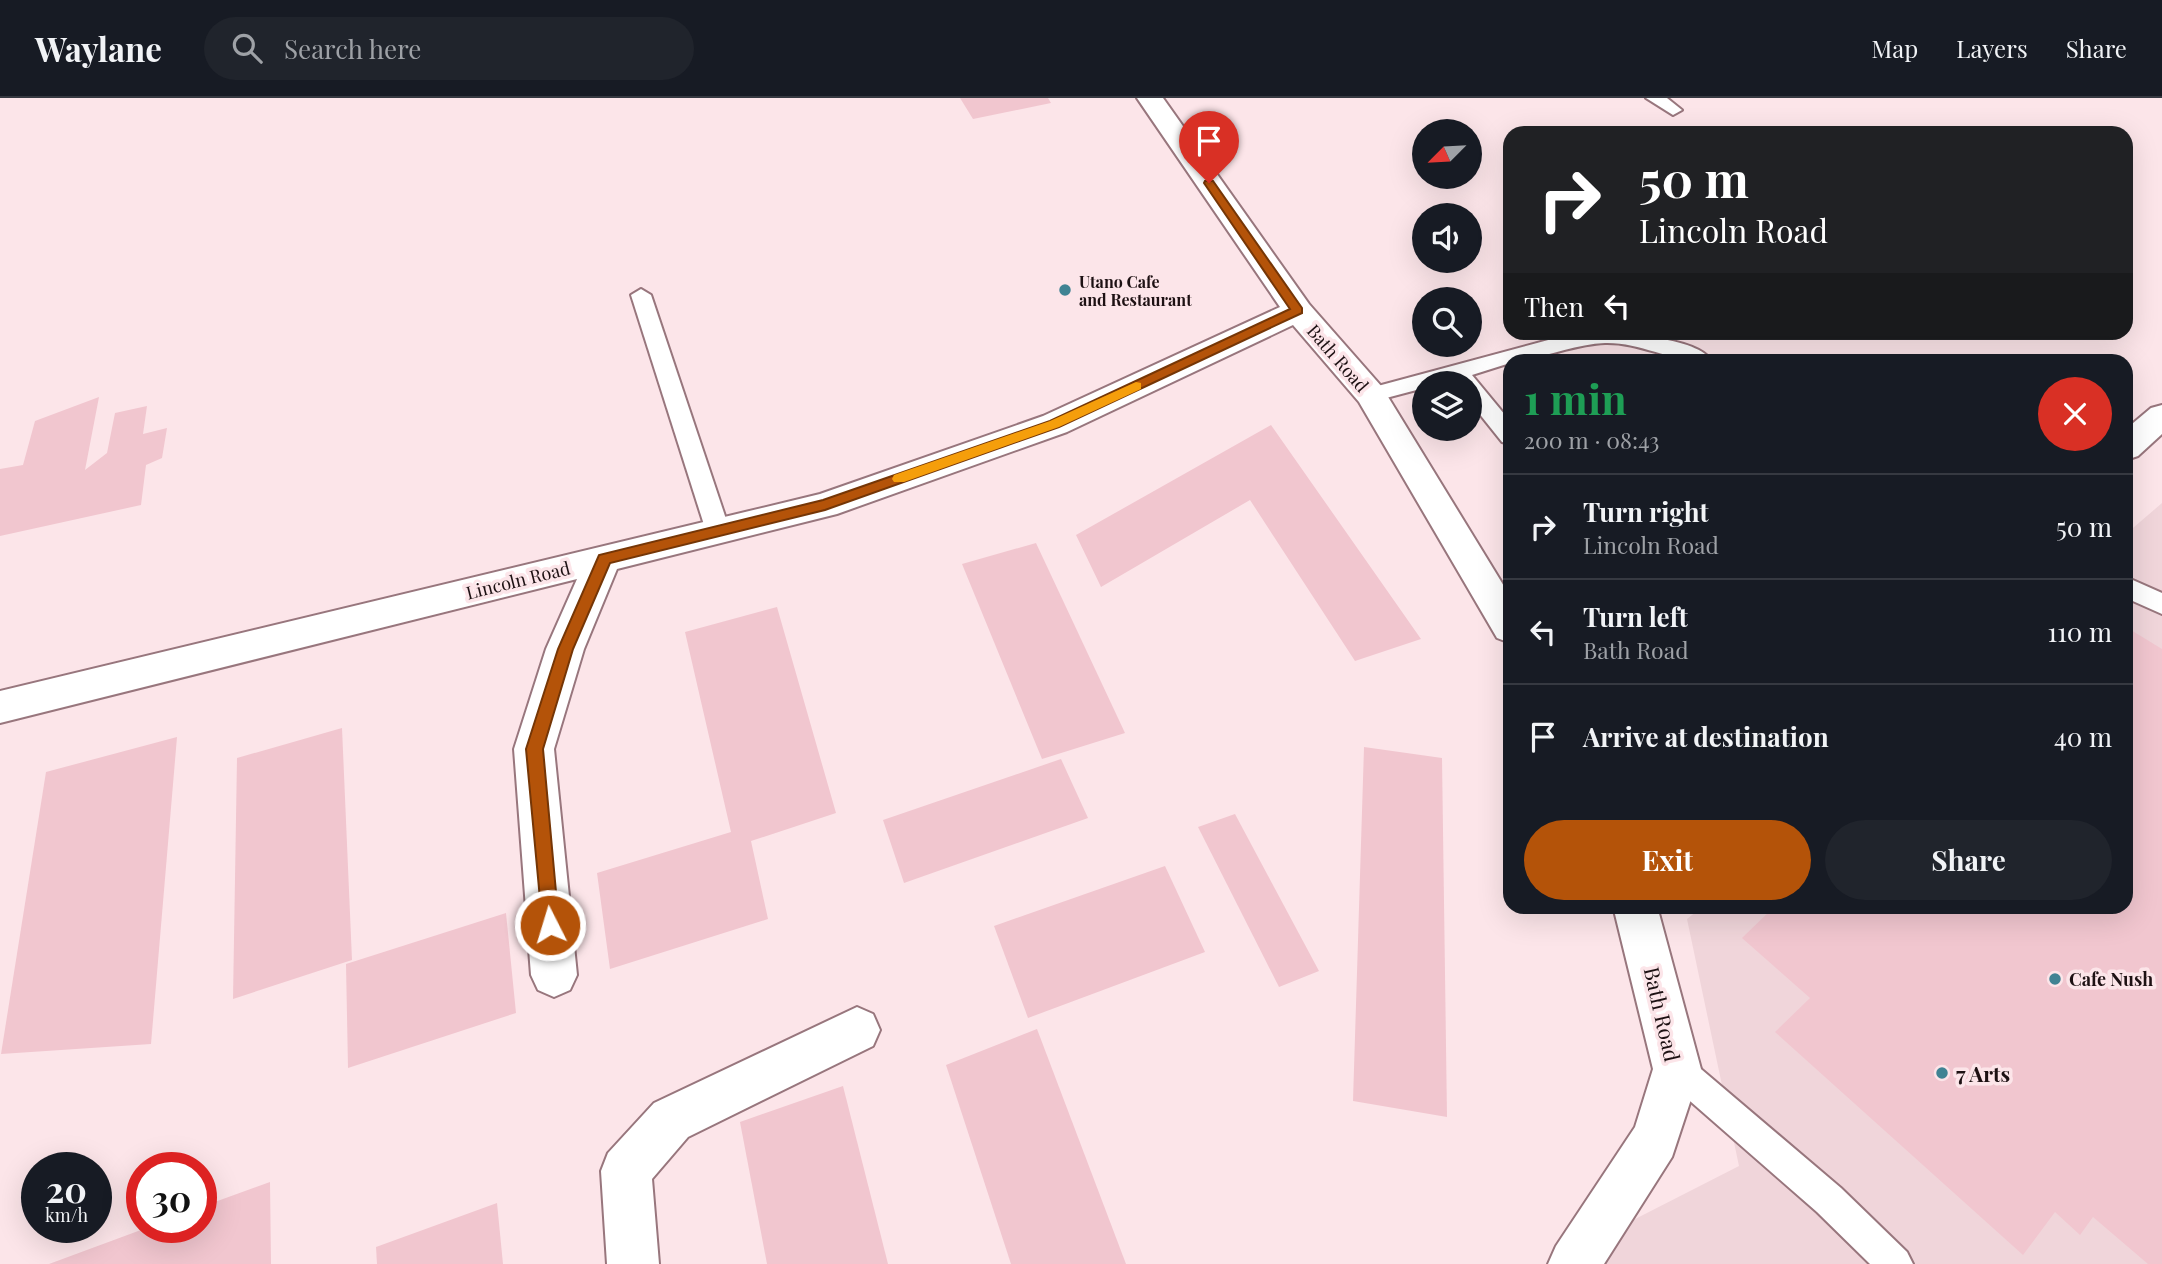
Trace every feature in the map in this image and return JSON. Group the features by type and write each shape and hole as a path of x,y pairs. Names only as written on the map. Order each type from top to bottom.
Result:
{"street":[{"name":"Bath Road","path":"1150,98 1298,310 1371,395 1503,616"},
{"name":"Lincoln Road","path":"0,707 825,505 1055,424 1298,310"},
{"path":"2133,442 2162,416"},
{"path":"554,975 534,749 565,649 604,559"},
{"name":"Bath Road","path":"1574,1264 1656,1140 1677,1069 1645,914"},
{"path":"632,1264 626,1171 671,1120 857,1030"}],"lane":[{"path":"1655,98 1673,110"},
{"path":"641,295 718,531"},
{"path":"1531,354 1551,346 1584,340"},
{"path":"1624,340 1685,354"},
{"path":"1482,374 1503,366"},
{"path":"1371,395 1412,389"},
{"path":"1482,402 1503,427"},
{"path":"2133,590 2162,604"},
{"path":"1677,1069 1829,1200 1895,1264"}],"shaded area":[{"path":"2162,503 2162,1264 1547,1264 1739,1166 1687,919 1693,914 2133,914 2133,528"}],"building":[{"path":"960,98 1048,98 1051,103 973,119"},
{"path":"99,397 85,470 107,453 115,413 147,406 143,434 167,428 162,458 146,465 141,505 0,536 0,469 23,465 35,421"},
{"path":"1271,425 1421,639 1355,661 1250,500 1101,587 1076,535"},
{"path":"1036,543 1125,733 1042,759 962,564"},
{"path":"777,607 836,813 751,841 768,919 610,969 597,873 731,832 685,632"},
{"path":"2133,631 2162,649 2162,1264 2148,1264 2093,1217 2080,1235 2055,1212 2023,1255 1775,1032 1810,998 1742,938 1767,914 2133,914"},
{"path":"342,728 352,960 233,999 237,758"},
{"path":"177,737 151,1044 1,1054 46,772"},
{"path":"1364,747 1442,758 1447,1117 1353,1101"},
{"path":"1061,759 1088,818 904,883 883,820"},
{"path":"1235,814 1319,971 1279,987 1198,827"},
{"path":"1165,866 1205,952 1028,1018 994,926"},
{"path":"506,913 516,1013 348,1068 346,964"},
{"path":"1037,1029 1126,1264 1011,1264 946,1065"},
{"path":"843,1086 888,1264 767,1264 740,1122"},
{"path":"270,1182 271,1264 49,1264 112,1243 126,1236 126,1243 217,1243 217,1201"},
{"path":"497,1203 503,1264 377,1264 376,1247"}],"slow traffic":[{"path":"899,479 1055,424 1136,386"}],"place":[{"name":"Utano Cafe and Restaurant","path":"1065,290"},
{"name":"Cafe Nush","path":"2055,979"},
{"name":"7 Arts","path":"1942,1073"}],"route":[{"path":"550,925 534,749 565,649 604,559 825,505 1055,424 1298,310 1209,183"}]}
